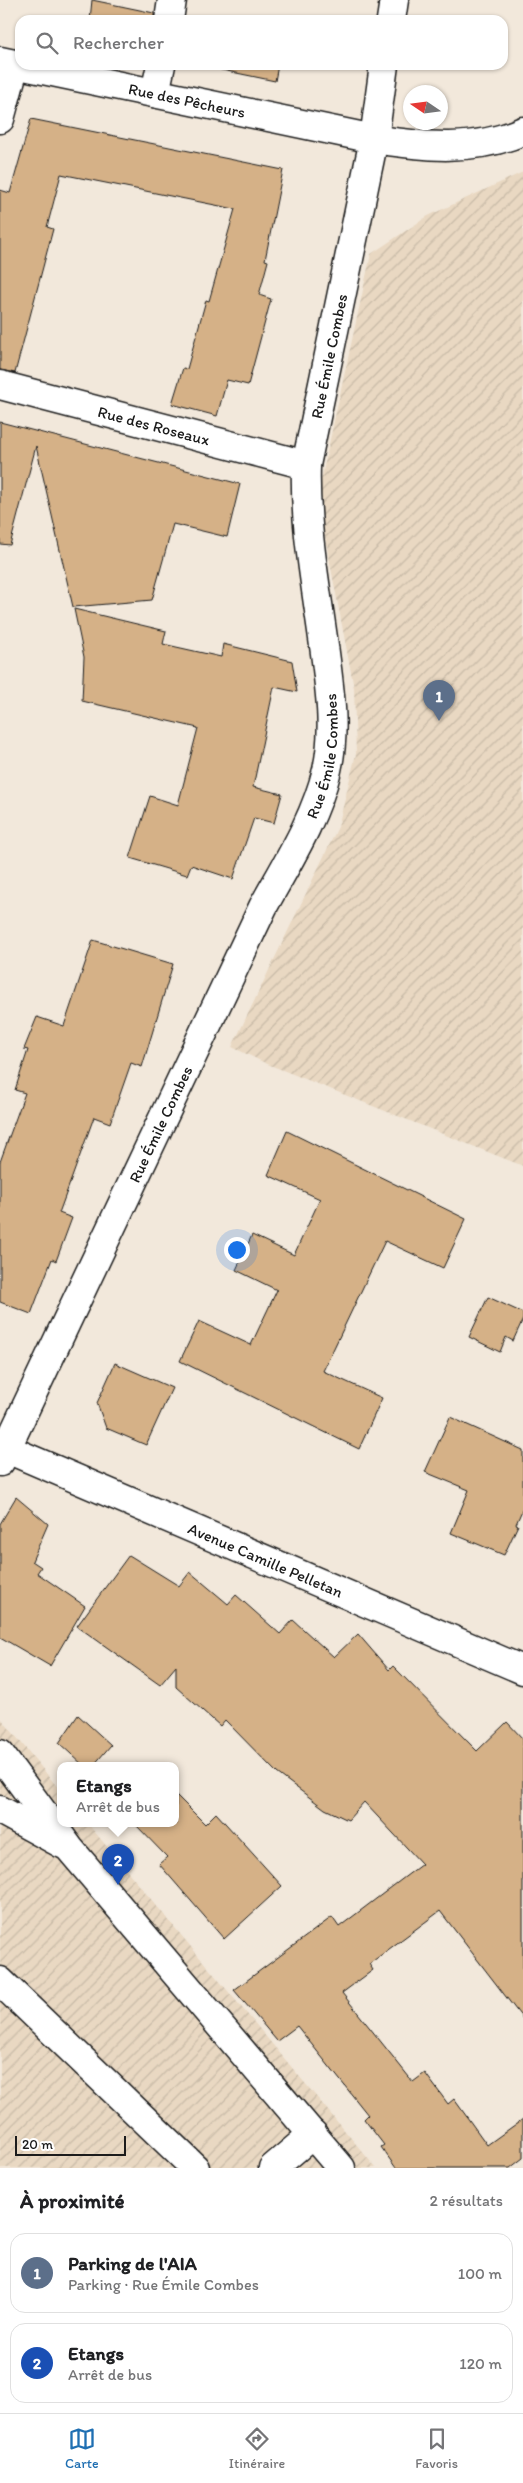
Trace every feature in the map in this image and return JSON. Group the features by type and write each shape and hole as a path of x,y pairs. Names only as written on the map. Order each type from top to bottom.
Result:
{"street":[{"path":"170,15 172,0"},
{"path":"392,15 394,0"},
{"path":"0,119 7,63"},
{"name":"Rue des Pêcheurs","path":"42,70 374,139"},
{"path":"155,93 159,70"},
{"name":"Rue Émile Combes","path":"2,1452 263,907 311,819 327,769 333,715 310,542 305,493 306,465 374,139 383,70"},
{"path":"374,139 416,145 459,147 507,138 523,131"},
{"name":"Rue des Roseaux","path":"0,385 306,465"},
{"name":"Avenue Camille Pelletan","path":"2,1452 523,1670"},
{"path":"0,1754 70,1849 341,2168"},
{"path":"0,1810 70,1849"},
{"path":"0,1981 195,2168"},
{"path":"269,2167 312,2134"}],"shaded area":[{"path":"523,172 523,1166 265,1063 232,1047 338,827 356,754 354,688 323,526 320,485 371,254 428,216"},
{"path":"0,1717 57,1786 57,1827 91,1827 376,2168 0,2168"}],"building":[{"path":"92,0 154,13 154,15 90,15"},
{"path":"222,70 277,70 275,81"},
{"path":"31,119 283,170 265,260 268,261 259,295 271,299 248,385 227,380 217,416 172,404 183,368 187,369 206,300 209,301 235,209 61,174 47,227 53,229 15,373 0,370 0,190 10,193"},
{"path":"0,422 240,484 227,537 173,524 152,600 73,607 36,446 10,545 0,544"},
{"path":"74,609 166,631 163,644 221,657 223,644 292,661 297,692 274,687 253,787 282,794 274,823 254,818 233,879 191,865 187,875 130,858 150,796 178,805 198,728 82,701 84,657"},
{"path":"93,940 173,964 142,1067 131,1063 110,1123 94,1117 59,1213 72,1218 56,1261 52,1259 31,1314 0,1302 0,1162 25,1093 15,1090 28,1050 24,1049 37,1017 64,1026"},
{"path":"287,1131 466,1219 443,1268 385,1241 323,1371 382,1398 359,1449 180,1361 199,1321 251,1345 277,1290 236,1270 252,1235 294,1255 320,1199 268,1175"},
{"path":"488,1297 523,1313 523,1319 513,1341 506,1337 500,1352 469,1337"},
{"path":"115,1363 172,1388 146,1445 106,1428 97,1403"},
{"path":"450,1417 523,1450 523,1508 516,1524 518,1525 504,1555 451,1533 469,1490 425,1472"},
{"path":"16,1497 48,1524 32,1561 41,1567 37,1573 85,1606 50,1666 0,1637 0,1524"},
{"path":"129,1555 179,1586 190,1572 228,1604 236,1595 280,1634 293,1620 334,1657 358,1634 389,1670 393,1666 477,1751 507,1722 523,1739 523,2019 440,1911 369,1964 373,1970 342,1993 413,2082 425,2073 448,2104 454,2099 487,2145 523,2119 523,2158 510,2168 396,2168 381,2147 384,2145 364,2119 368,2115 297,2026 277,2041 234,1990 332,1917 339,1927 422,1864 364,1802 348,1820 325,1809 277,1773 225,1720 220,1726 176,1687 176,1666 160,1685 77,1626"},
{"path":"78,1715 111,1745 96,1762 80,1762 59,1743"},
{"path":"179,1798 205,1824 216,1813 282,1886 224,1939 159,1864 167,1857 138,1827 179,1827"}],"place":[{"name":"Parking de l'AIA","path":"439,721"},
{"name":"Etangs","path":"118,1885"}]}
